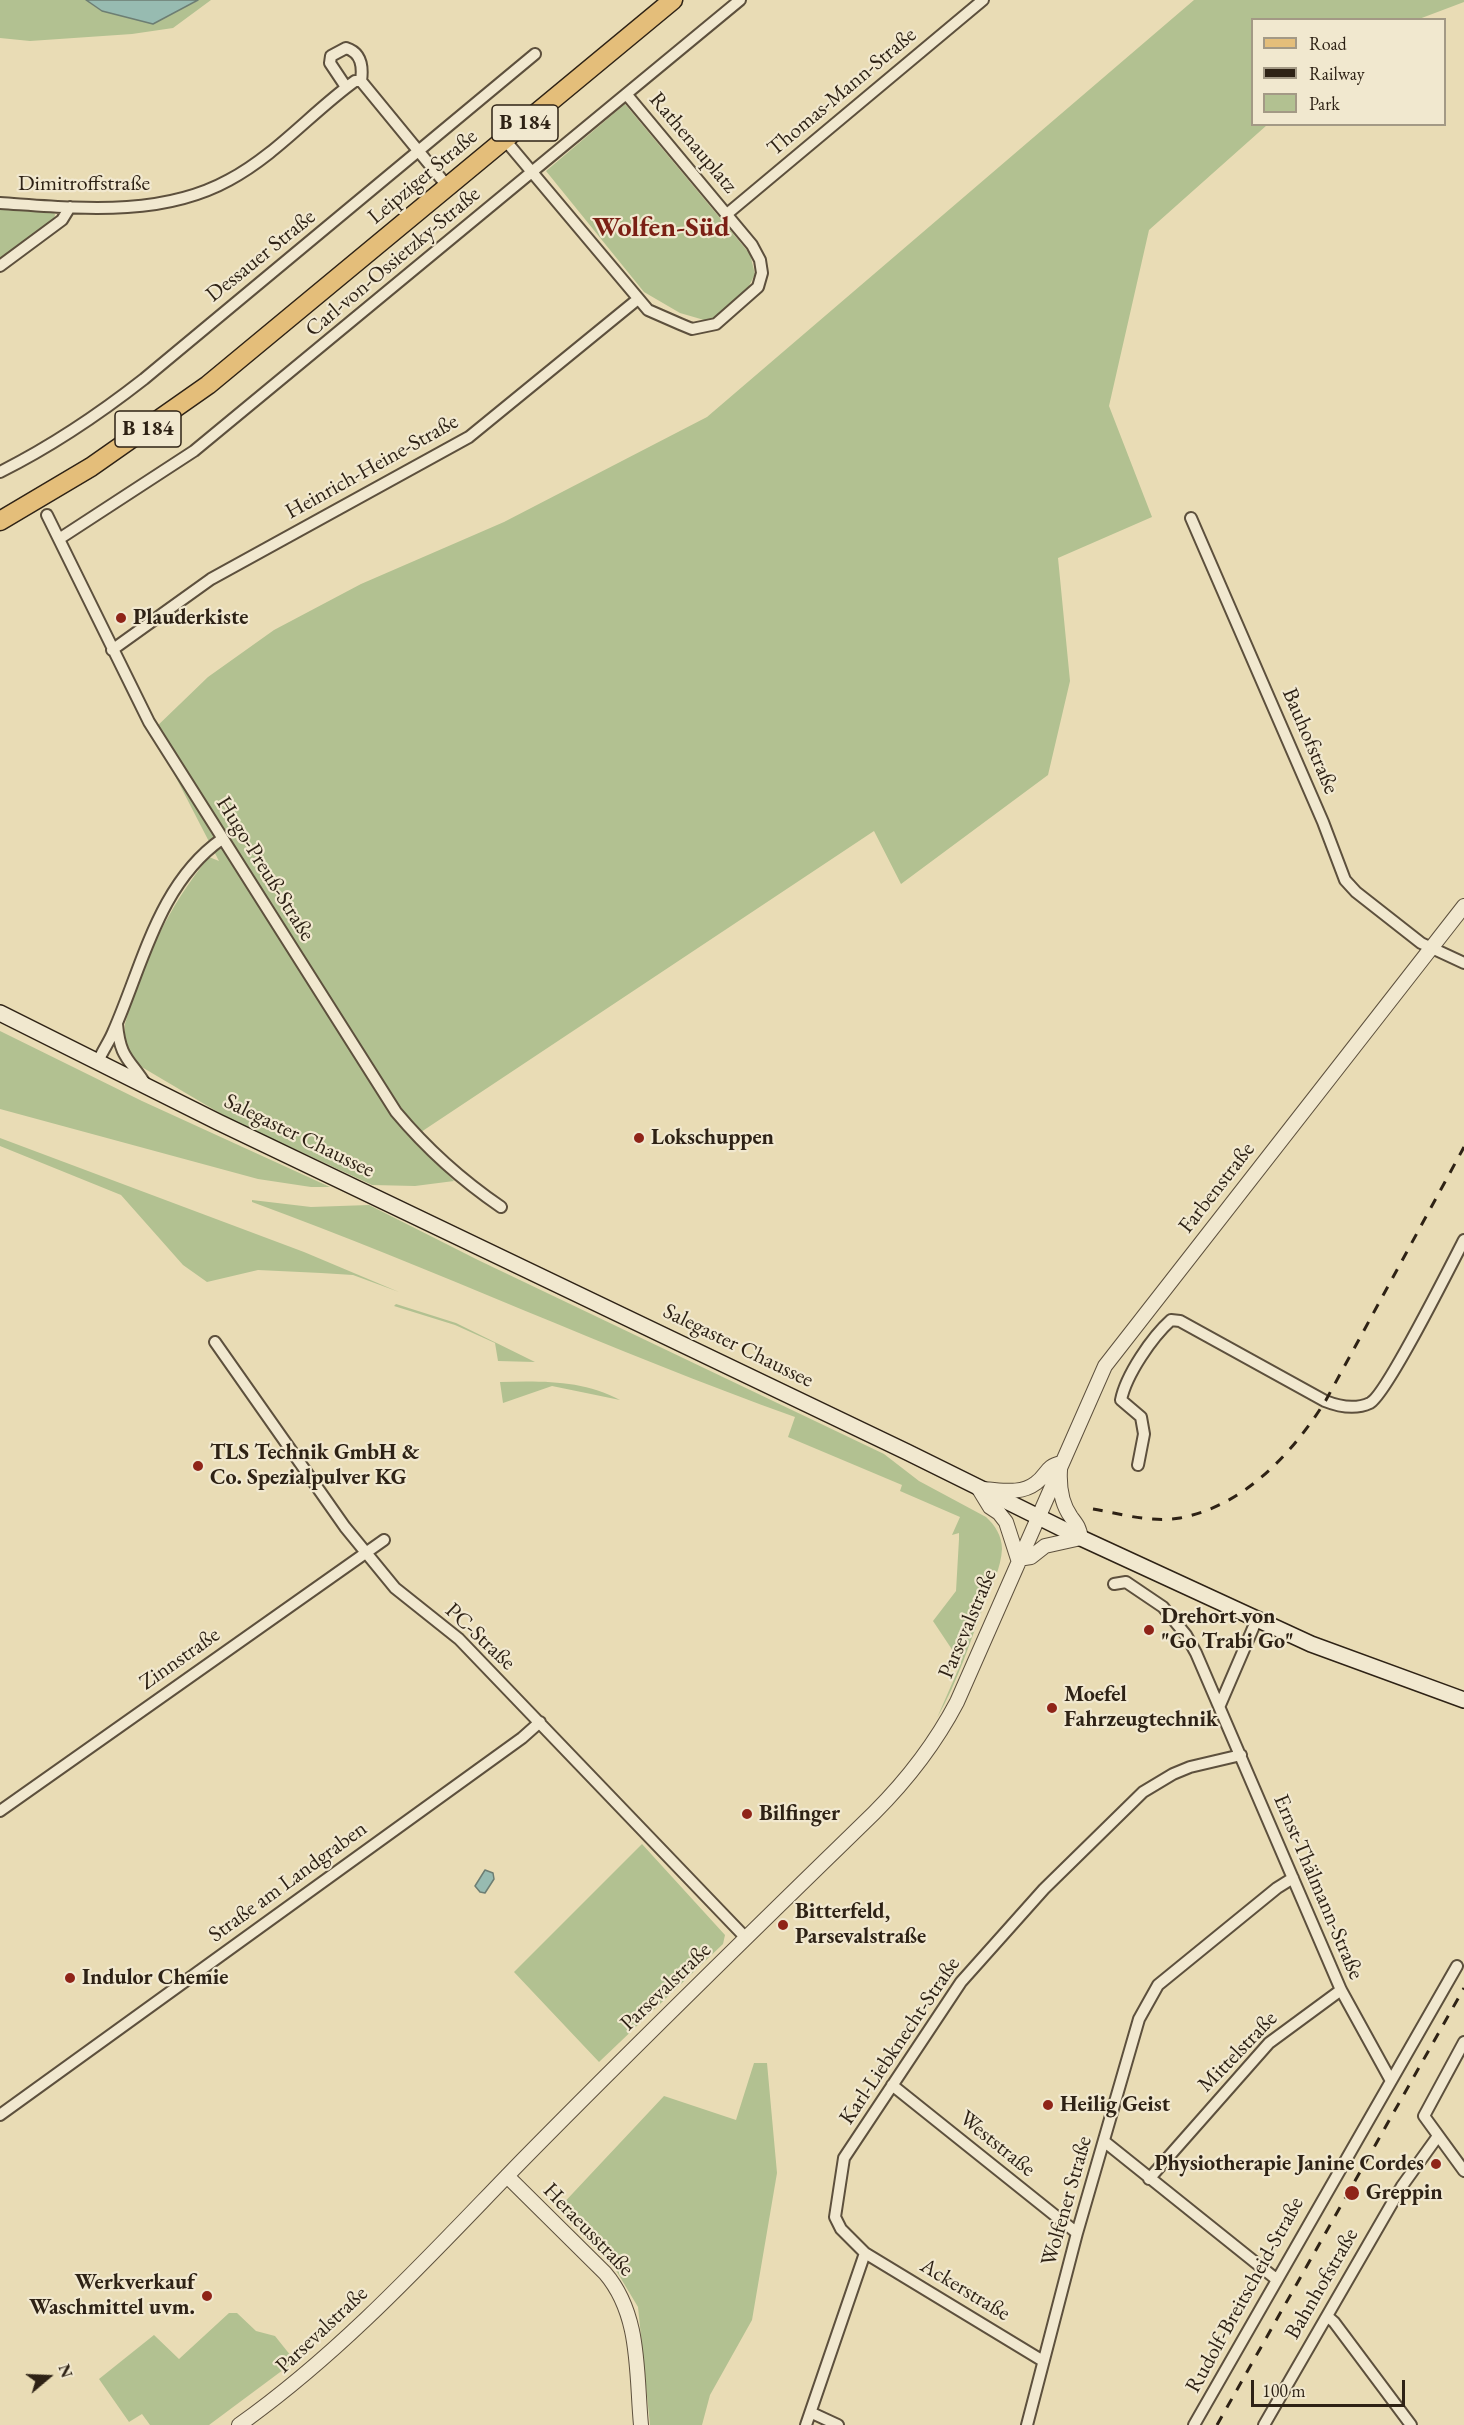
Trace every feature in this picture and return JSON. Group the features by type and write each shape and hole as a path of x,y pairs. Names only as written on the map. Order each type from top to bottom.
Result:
{"main road":[{"name":"Leipziger Straße","path":"0,521 71,480 208,385 673,0"},
{"name":"Salegaster Chaussee","path":"0,1013 246,1136 897,1447 1081,1538 1311,1644 1464,1700"}],"street":[{"name":"Carl-von-Ossietzky-Straße","path":"59,539 194,451 740,0"},
{"name":"Thomas-Mann-Straße","path":"727,214 983,0"},
{"path":"346,87 330,63 332,56 346,48 352,50 360,58 363,66 361,81 447,188"},
{"name":"Dessauer Straße","path":"0,472 42,451 84,425 144,380 535,54"},
{"name":"Dimitroffstraße","path":"0,202 70,207 150,206 187,198 230,180 346,87 355,81 361,81"},
{"name":"Rathenauplatz","path":"505,140 648,310 692,329 707,328 716,324 745,301 758,287 762,273 760,260 752,245 627,95"},
{"path":"0,266 62,220 70,207"},
{"name":"Heinrich-Heine-Straße","path":"112,650 211,579 469,437 638,299"},
{"name":"Hugo-Preuß-Straße","path":"47,515 149,722 396,1112 425,1146 456,1175 501,1207"},
{"name":"Bauhofstraße","path":"1191,518 1323,822 1345,880 1363,898 1431,949 1464,963"},
{"path":"98,1062 117,1024 149,938 167,903 195,863 222,839"},
{"name":"Farbenstraße","path":"1037,1517 1105,1366 1464,906"},
{"path":"117,1024 121,1051 146,1085"},
{"path":"1138,1465 1144,1434 1141,1417 1121,1400 1124,1386 1161,1329 1171,1320 1180,1321 1325,1401 1340,1407 1356,1407 1372,1402 1388,1381 1464,1240"},
{"name":"PC-Straße","path":"215,1342 365,1554 394,1588 459,1639 746,1938"},
{"path":"1061,1463 1060,1492 1071,1517 1079,1525 1081,1538 1045,1546 1031,1557 1018,1559 1006,1522 990,1507 979,1489 1022,1490 1034,1485 1049,1466 1061,1463"},
{"name":"Parsevalstraße","path":"239,2425 317,2366 890,1797 927,1751 957,1702 1037,1517"},
{"name":"Zinnstraße","path":"0,1811 384,1540"},
{"name":"Ernst-Thälmann-Straße","path":"1114,1584 1126,1582 1145,1593 1175,1620 1196,1653 1341,1990 1390,2079"},
{"path":"1220,1705 1257,1619"},
{"name":"Straße am Landgraben","path":"0,2115 522,1738 540,1722"},
{"name":"Karl-Liebknecht-Straße","path":"865,2253 841,2229 835,2217 844,2158 961,1982 1044,1889 1132,1800 1173,1774 1241,1755"},
{"name":"Wolfener Straße","path":"1027,2425 1077,2234 1139,2019 1158,1985 1277,1888 1293,1878"},
{"name":"Rudolf-Breitscheid-Straße","path":"1194,2425 1390,2079 1398,2070 1457,1966"},
{"name":"Mittelstraße","path":"1149,2180 1269,2043 1341,1990"},
{"path":"1464,2042 1424,2115 1464,2170"},
{"name":"Weststraße","path":"892,2085 1077,2234"},
{"name":"Bahnhofstraße","path":"1264,2425 1402,2186 1438,2136"},
{"path":"1105,2142 1149,2180 1276,2279"},
{"name":"Heraeusstraße","path":"507,2176 605,2273 619,2291 632,2325 641,2425"},
{"path":"806,2425 865,2253"},
{"name":"Ackerstraße","path":"865,2253 1043,2361"},
{"path":"1327,2316 1334,2322 1411,2425"},
{"path":"812,2413 838,2425"}],"green space":[{"path":"0,0 86,0 102,11 192,4 198,0 211,0 173,28 132,34 30,41 0,38"},
{"path":"1194,0 1464,0 1464,2 1422,18 1251,18 1251,126 1266,126 1149,230 1109,406 1152,517 1058,558 1070,681 1048,775 901,884 874,831 421,1132 416,1140 454,1181 415,1186 372,1185 228,1118 140,1066 127,1047 125,1024 148,958 169,916 194,876 209,857 219,861 152,731 208,677 274,630 361,584 504,522 707,417"},
{"path":"625,104 750,254 755,274 747,290 711,322 680,313 644,292 546,171"},
{"path":"0,205 48,209 55,214 54,221 0,259"},
{"path":"0,1031 142,1101 330,1187 311,1187 258,1179 0,1109"},
{"path":"0,1138 304,1252 399,1292 353,1275 321,1273 258,1270 207,1282 183,1265 121,1195 0,1146"},
{"path":"252,1200 311,1207 369,1205 478,1260 884,1454 919,1481 986,1517 995,1527 1001,1540 1000,1563 957,1676 937,1718 961,1663 933,1621 956,1591 959,1533 952,1535 960,1517 900,1491 902,1485 788,1437 795,1417 658,1365 252,1202"},
{"path":"396,1304 456,1323 535,1362 498,1361 495,1343 455,1325 394,1306"},
{"path":"500,1382 577,1385 606,1393 620,1400 552,1386 503,1403"},
{"path":"642,1844 725,1935 723,1944 599,2062 514,1972"},
{"path":"754,2063 767,2063 777,2173 752,2320 710,2395 702,2425 650,2425 638,2307 614,2267 558,2209 664,2096 736,2120"},
{"path":"229,2313 237,2313 256,2331 275,2336 295,2361 209,2425 150,2425 142,2414 129,2422 99,2379 154,2335 179,2359"}],"water":[{"path":"86,0 198,0 153,24 102,11"},
{"path":"485,1870 493,1873 494,1879 485,1893 480,1892 475,1886"}],"railway":[{"path":"1093,1509 1136,1517 1180,1518 1203,1512 1225,1502 1265,1474 1298,1439 1326,1400 1464,1147"},
{"path":"1217,2425 1464,1988"}],"place":[{"name":"Plauderkiste","path":"121,618"},
{"name":"Lokschuppen","path":"639,1138"},
{"name":"TLS Technik GmbH & Co. Spezialpulver KG","path":"198,1466"},
{"name":"Drehort von \"Go Trabi Go\"","path":"1149,1630"},
{"name":"Moefel Fahrzeugtechnik","path":"1052,1708"},
{"name":"Bilfinger","path":"747,1814"},
{"name":"Bitterfeld, Parsevalstraße","path":"783,1925"},
{"name":"Indulor Chemie","path":"70,1978"},
{"name":"Heilig Geist","path":"1048,2105"},
{"name":"Physiotherapie Janine Cordes","path":"1436,2164"},
{"name":"Greppin","path":"1352,2193"},
{"name":"Werkverkauf Waschmittel uvm.","path":"207,2296"}],"district":[{"name":"Wolfen-Süd","path":"661,228"}]}
